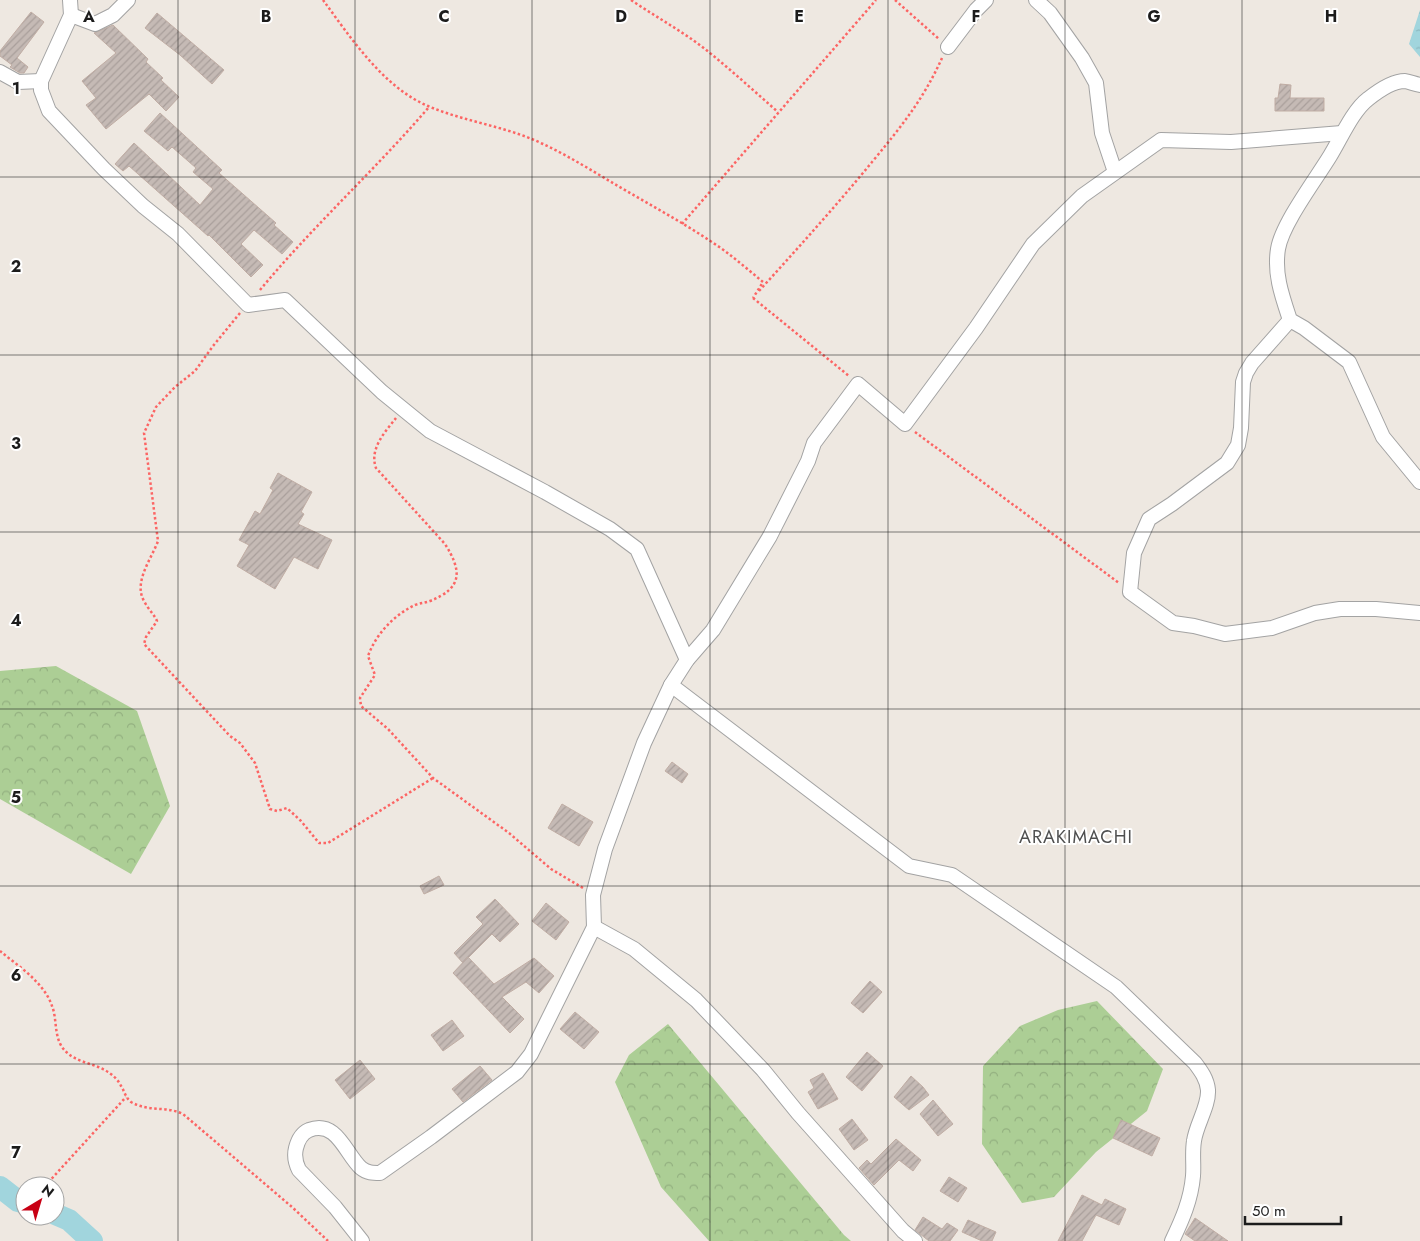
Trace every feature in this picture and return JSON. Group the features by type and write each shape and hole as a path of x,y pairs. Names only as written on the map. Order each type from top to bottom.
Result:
{"street":[{"path":"70,0 72,14 41,81 41,90 50,111 104,169 143,206 178,234 248,305 286,300 382,392 430,431 610,529 637,549 686,660"},
{"path":"72,14 95,24 113,15 128,0"},
{"path":"948,47 986,0"},
{"path":"1036,0 1055,20 1082,58 1096,83 1102,133 1114,172"},
{"path":"0,72 18,82 41,81"},
{"path":"1420,85 1405,81 1391,84 1366,100 1342,133 1332,154 1285,229 1278,248 1277,268 1280,289 1290,320 1304,328 1348,362 1383,437 1420,482"},
{"path":"362,1241 335,1207 299,1170 295,1156 298,1141 306,1131 313,1128 333,1133 340,1139 360,1168 380,1173 517,1072 526,1062 594,927 593,895 605,849 644,743 671,685 686,660 713,630 770,536 808,461 814,443 858,384 904,424 976,328 1033,244 1082,196 1161,140 1231,142 1342,133"},
{"path":"1290,320 1252,363 1246,373 1243,382 1241,428 1238,445 1227,463 1149,519 1134,553 1130,592 1173,623 1225,634 1272,628 1315,614 1340,609 1376,609 1420,613"},
{"path":"671,685 909,866 952,875 1116,987 1195,1062 1205,1078 1208,1091 1194,1141 1190,1196 1172,1241"},
{"path":"594,927 634,949 696,1000 763,1070 798,1114 903,1232 915,1241"}],"path":[{"path":"323,0 364,53 390,82 408,96 429,107 513,132 542,143 682,224 724,251 764,282 753,298"},
{"path":"632,0 706,50 778,112"},
{"path":"682,224 876,0"},
{"path":"753,298 838,203 913,111 931,82 948,47 895,0"},
{"path":"429,107 275,272 218,340 195,371 175,387 156,407 144,433 158,541 140,585 142,600 155,616 157,622 146,637 144,644 230,736 240,743 255,763 270,809 277,811 286,808 301,821 319,843 328,843 433,778"},
{"path":"753,298 858,384"},
{"path":"403,409 380,440 374,454 374,462 376,468 393,488 445,544 454,557 457,580 447,593 417,604 393,621 372,644 368,656 375,675 360,698 361,706 388,729 433,778 509,833 551,868 593,895"},
{"path":"904,424 1130,592"},
{"path":"0,951 39,985 49,997 59,1041 62,1048 69,1055 113,1076 122,1086 126,1097 131,1102 147,1108 175,1111 183,1114 292,1207 328,1241"},
{"path":"54,1176 126,1097"}],"green space":[{"path":"56,666 137,711 170,806 131,874 0,799 0,671"},
{"path":"1097,1001 1163,1069 1147,1111 1096,1152 1054,1197 1022,1203 982,1144 983,1066 1020,1026 1058,1010"},
{"path":"668,1024 851,1241 709,1241 661,1187 615,1082 629,1055"}],"water":[{"path":"1420,10 1420,57 1409,44"}],"building":[{"path":"31,12 44,22 17,58 28,67 24,73 20,73 10,67 12,65 0,56 0,51"},
{"path":"157,13 224,70 212,84 180,55 145,28"},
{"path":"113,25 148,59 146,62 179,97 166,111 149,94 106,129 86,105 96,98 82,81 116,53 94,33"},
{"path":"1280,84 1291,85 1290,98 1324,98 1324,111 1275,111 1275,98 1278,98"},
{"path":"160,113 222,170 219,173 276,223 274,225 293,242 282,254 254,230 241,244 263,265 251,277 209,235 129,166 123,171 115,164 134,143 200,205 213,189 193,172 196,168 172,147 168,151 144,131"},
{"path":"278,473 312,492 301,512 304,514 298,524 332,540 318,569 294,557 275,589 237,566 249,545 239,540 255,511 260,514 273,490 270,488"},
{"path":"672,762 688,774 682,783 665,771"},
{"path":"562,804 593,822 579,846 548,828"},
{"path":"439,876 444,885 424,894 420,886"},
{"path":"495,899 519,924 500,942 492,934 463,963 454,953 483,924 476,917"},
{"path":"546,903 569,922 556,940 532,921"},
{"path":"468,957 494,984 534,958 554,976 539,993 526,982 502,997 524,1019 510,1033 453,973"},
{"path":"870,981 882,992 863,1013 851,1003"},
{"path":"575,1012 599,1032 584,1049 560,1029"},
{"path":"452,1020 464,1036 443,1051 431,1035"},
{"path":"867,1052 883,1066 862,1091 846,1077"},
{"path":"360,1060 375,1079 350,1099 335,1080"},
{"path":"480,1066 492,1080 463,1102 452,1089"},
{"path":"823,1073 838,1099 818,1109 808,1092 814,1088 810,1080"},
{"path":"911,1076 929,1095 909,1110 894,1097"},
{"path":"933,1100 953,1124 938,1136 920,1114"},
{"path":"852,1119 868,1140 854,1150 839,1129"},
{"path":"1121,1120 1160,1138 1152,1156 1113,1138"},
{"path":"896,1139 921,1160 913,1171 899,1160 874,1185 859,1168 867,1160 871,1164"},
{"path":"949,1177 967,1188 958,1202 940,1191"},
{"path":"1082,1195 1102,1205 1105,1199 1126,1209 1119,1225 1096,1215 1082,1241 1058,1241"},
{"path":"923,1217 942,1229 947,1223 958,1230 950,1241 929,1241 915,1230"},
{"path":"1195,1218 1228,1241 1195,1241 1185,1234"},
{"path":"968,1220 996,1232 992,1241 982,1241 962,1232"}],"waterway":[{"path":"0,1187 15,1199"},
{"path":"65,1218 92,1241"}],"district":[{"name":"ARAKIMACHI","path":"1076,837"}]}
